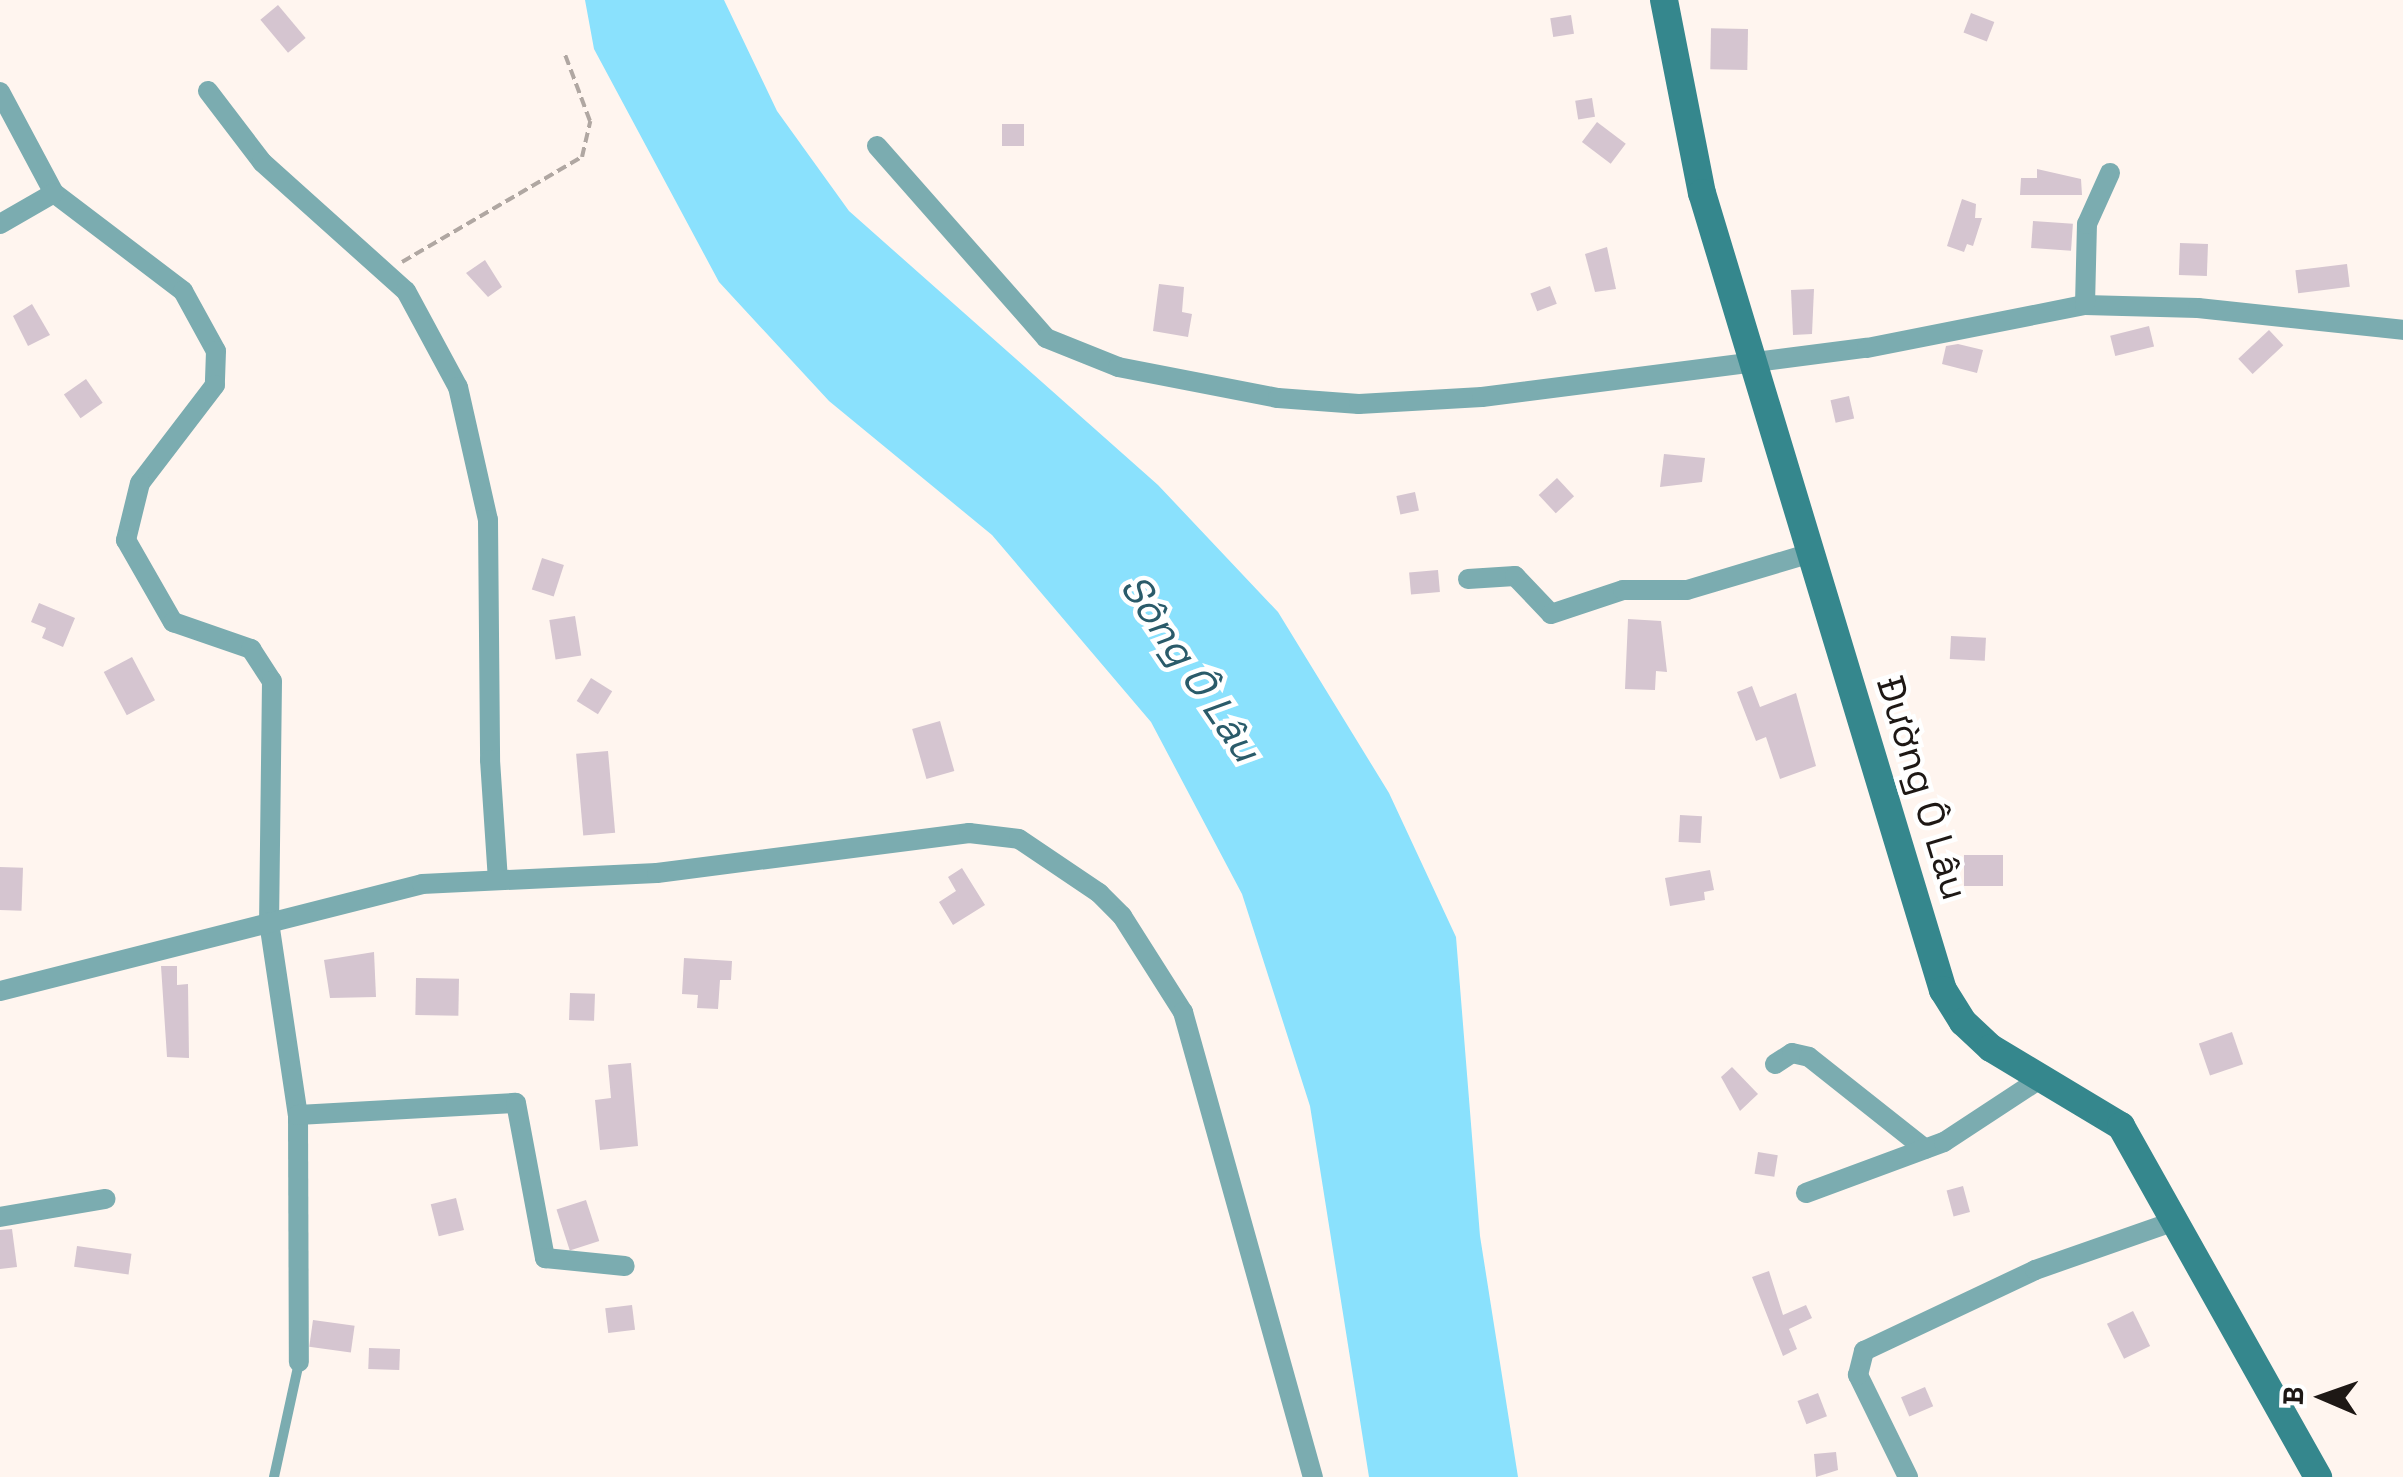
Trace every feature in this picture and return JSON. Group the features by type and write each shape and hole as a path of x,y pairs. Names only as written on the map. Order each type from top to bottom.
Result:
{"main road":[{"name":"Đường Ô Lâu","path":"1664,0 1702,193 1943,990 1963,1022 1991,1048 2121,1126 2178,1220 2318,1477"}],"street":[{"path":"208,91 270,170 388,270 442,349 483,477 492,571 490,760 498,879"},
{"path":"0,92 54,193 183,292 216,351 215,385 140,483 126,540 173,622 251,650 272,680 268,922 298,1115 299,1362"},
{"path":"877,146 1028,324 1068,350 1118,367 1218,390 1359,404 1482,397 1867,348 2085,305 2198,308 2403,330"},
{"path":"2085,305 2087,224 2110,173"},
{"path":"0,224 54,193"},
{"path":"1468,578 1515,576 1551,614 1622,590 1687,590 1811,553"},
{"path":"0,991 422,884 674,871 986,832 1020,839 1100,893 1162,970 1199,1055 1314,1477"},
{"path":"1775,1064 1792,1053 1809,1057 1924,1149"},
{"path":"1806,1193 1956,1136 2044,1077"},
{"path":"298,1115 516,1103 544,1258 554,1264 625,1266"},
{"path":"0,1217 105,1200"},
{"path":"1908,1477 1858,1375 1864,1351 2035,1270 2178,1220"}],"lane":[{"path":"274,1477 299,1362"}],"path":[{"path":"388,270 582,157 590,121 564,52"}],"water":[{"name":"Sông Ô Lâu","path":"585,0 724,0 777,111 849,211 1158,485 1278,612 1389,793 1456,937 1480,1236 1518,1477 1369,1477 1310,1106 1242,894 1151,722 992,535 829,401 719,282 594,49"}],"building":[{"path":"278,5 306,38 288,53 260,20"},
{"path":"1971,13 1994,22 1987,42 1963,33"},
{"path":"1571,15 1574,34 1553,37 1550,18"},
{"path":"1711,28 1748,29 1747,70 1710,69"},
{"path":"1592,98 1595,117 1578,119 1575,101"},
{"path":"1597,122 1626,144 1611,164 1582,142"},
{"path":"1002,124 1024,124 1024,146 1002,146"},
{"path":"2037,169 2081,179 2082,195 2020,195 2021,178 2037,178"},
{"path":"1962,199 1976,204 1975,218 1982,218 1973,246 1967,244 1964,252 1947,246"},
{"path":"2033,221 2073,224 2071,251 2031,248"},
{"path":"2180,243 2208,244 2207,276 2179,275"},
{"path":"1607,247 1616,289 1595,292 1585,254"},
{"path":"485,260 502,287 488,297 466,273"},
{"path":"2347,264 2350,287 2298,293 2295,270"},
{"path":"1159,284 1184,287 1182,312 1192,314 1188,337 1153,331"},
{"path":"1550,286 1557,304 1537,311 1530,294"},
{"path":"1814,289 1812,334 1793,335 1791,290"},
{"path":"32,304 50,335 28,346 13,316"},
{"path":"2149,326 2154,346 2115,356 2110,336"},
{"path":"2269,330 2283,345 2253,374 2238,359"},
{"path":"1958,344 1983,350 1977,373 1942,364 1946,346"},
{"path":"86,379 103,403 81,418 64,394"},
{"path":"1849,396 1854,418 1836,423 1830,400"},
{"path":"1664,454 1705,458 1702,482 1660,487"},
{"path":"1557,478 1574,496 1556,513 1539,495"},
{"path":"1415,492 1419,511 1400,515 1396,496"},
{"path":"542,558 564,565 554,596 532,589"},
{"path":"1438,570 1440,592 1411,594 1409,573"},
{"path":"39,603 75,618 63,647 42,638 46,628 31,622"},
{"path":"575,616 581,656 556,660 549,620"},
{"path":"1628,619 1661,621 1667,672 1656,671 1655,690 1625,689"},
{"path":"1951,636 1986,638 1985,661 1950,659"},
{"path":"132,657 155,700 127,715 104,672"},
{"path":"591,678 612,691 598,714 577,701"},
{"path":"1752,686 1760,707 1796,693 1816,766 1780,779 1766,737 1756,741 1737,692"},
{"path":"940,721 954,771 926,779 912,729"},
{"path":"608,751 615,833 583,835 576,754"},
{"path":"1680,815 1702,816 1701,843 1679,842"},
{"path":"1964,855 2003,855 2003,886 1964,886"},
{"path":"0,867 23,868 21,911 0,910"},
{"path":"962,868 985,905 953,925 939,902 956,891 948,877"},
{"path":"1710,870 1714,890 1704,892 1705,900 1670,906 1665,878"},
{"path":"374,952 376,997 330,998 324,960"},
{"path":"684,958 732,961 731,980 720,980 718,1009 697,1008 698,995 682,994"},
{"path":"161,966 177,966 177,985 188,984 189,1058 167,1057"},
{"path":"416,978 459,979 458,1016 415,1015"},
{"path":"570,993 595,994 594,1021 569,1020"},
{"path":"2232,1032 2243,1064 2210,1076 2199,1043"},
{"path":"631,1063 638,1146 600,1150 595,1100 611,1098 608,1065"},
{"path":"1732,1067 1758,1094 1740,1111 1721,1077"},
{"path":"1758,1152 1778,1155 1774,1177 1755,1174"},
{"path":"1963,1186 1970,1212 1954,1216 1947,1190"},
{"path":"456,1198 464,1230 439,1236 431,1204"},
{"path":"586,1200 599,1241 570,1250 557,1210"},
{"path":"12,1229 17,1267 0,1269 0,1230"},
{"path":"77,1246 131,1254 129,1274 74,1267"},
{"path":"1769,1271 1783,1315 1806,1305 1812,1318 1789,1329 1797,1349 1783,1356 1752,1277"},
{"path":"632,1305 635,1330 608,1333 605,1308"},
{"path":"2133,1311 2150,1346 2124,1359 2107,1324"},
{"path":"313,1320 355,1326 351,1353 309,1347"},
{"path":"369,1348 400,1349 399,1370 368,1369"},
{"path":"1925,1387 1933,1406 1909,1416 1901,1397"},
{"path":"1818,1393 1827,1416 1806,1424 1797,1401"},
{"path":"1836,1452 1838,1470 1816,1477 1814,1454"}]}
